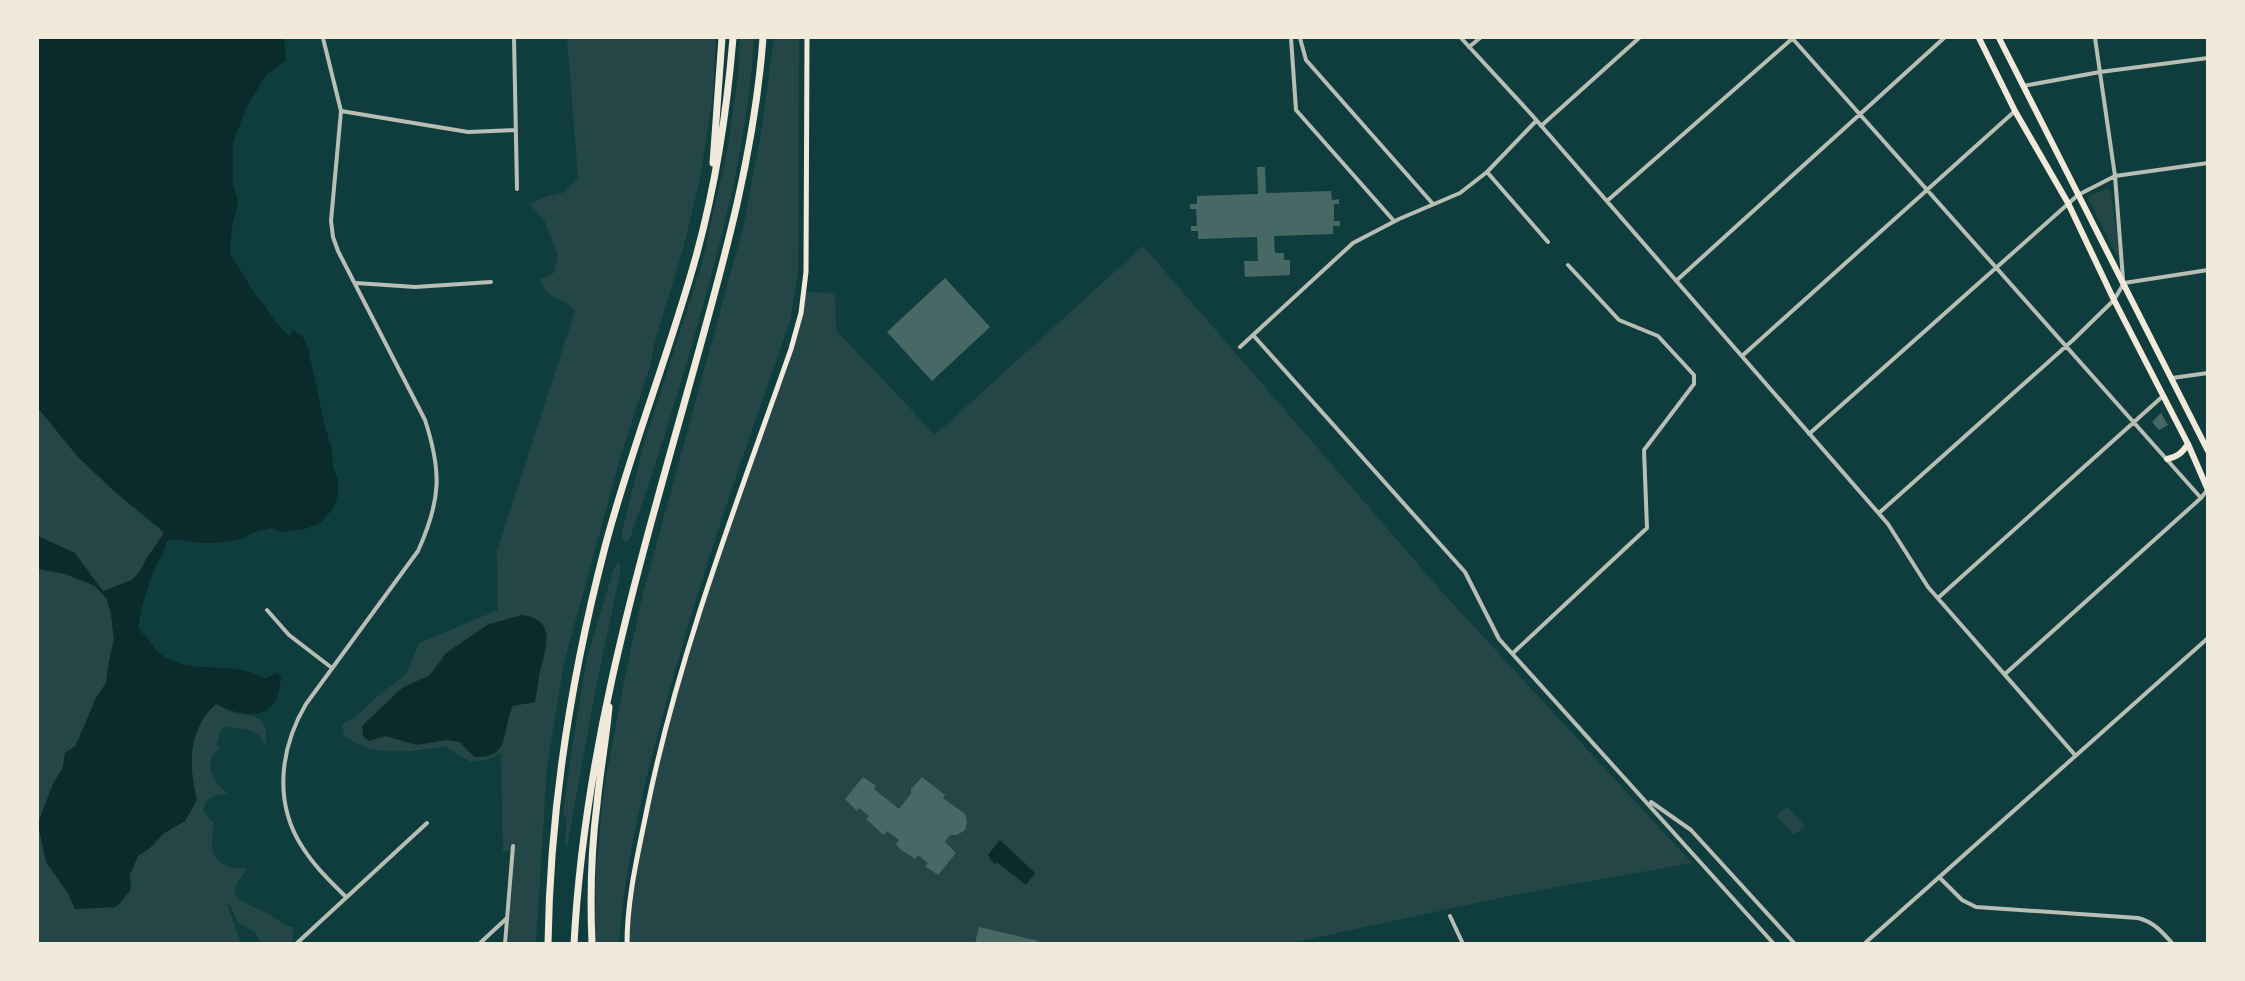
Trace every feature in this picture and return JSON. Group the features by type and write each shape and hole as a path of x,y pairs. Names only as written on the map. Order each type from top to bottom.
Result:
{"highway":[{"path":"712,189 722,38"},
{"path":"548,944 555,804 575,675 605,546 688,283 712,189 726,107 733,38"},
{"path":"574,944 580,863 593,769 611,679 633,588 737,209 754,116 763,38"},
{"path":"592,944 592,860 597,804 605,756 611,679"}],"main road":[{"path":"627,944 631,889 655,771 670,711 695,626 791,349 801,313 806,272 807,38"},
{"path":"1978,38 2015,111 2068,203 2114,300 2188,444 2207,490"},
{"path":"1999,38 2208,451"},
{"path":"2167,459 2183,452 2188,444"}],"street":[{"path":"323,38 341,111 331,221 333,237 338,251 425,420 435,450 438,483 432,516 418,550 332,668 296,722 285,755 283,785 289,818 303,848 323,874 346,897"},
{"path":"514,38 517,189"},
{"path":"1291,38 1296,110 1394,222"},
{"path":"1300,38 1306,60 1432,204"},
{"path":"1461,38 1607,201 1879,513 1928,587 2075,755"},
{"path":"1469,46 1480,38"},
{"path":"1540,126 1639,38"},
{"path":"1607,201 1792,38 2201,498"},
{"path":"1676,281 1944,38"},
{"path":"1879,513 2066,346 2114,300 2124,283 2115,176 2095,38"},
{"path":"2023,86 2100,72 2208,58"},
{"path":"341,111 468,132 515,130"},
{"path":"1742,356 2015,111"},
{"path":"1240,347 1353,243 1432,204 1460,193 1487,172 1536,121"},
{"path":"1809,434 2078,195 2115,176 2208,164"},
{"path":"1487,172 1548,242"},
{"path":"1513,653 1647,528 1644,450 1694,384 1694,375 1658,336 1619,320 1569,265"},
{"path":"2124,283 2208,270"},
{"path":"356,283 415,287 491,282"},
{"path":"1253,335 1465,572 1499,639 1644,797 1774,944"},
{"path":"2171,378 2208,373"},
{"path":"1938,598 2164,395"},
{"path":"2005,674 2201,498 2207,490"},
{"path":"267,610 289,635 332,668"},
{"path":"1864,944 2208,638"},
{"path":"1644,797 1691,830 1795,944"},
{"path":"296,944 427,823"},
{"path":"506,944 513,846"},
{"path":"1939,877 1962,900 1976,907 2138,918 2149,921 2159,928 2173,944"},
{"path":"1450,916 1463,944"},
{"path":"479,944 507,918"}],"shaded area":[{"path":"38,38 284,38 286,60 266,75 246,108 233,143 233,184 238,202 232,227 230,253 254,293 274,320 289,336 293,330 303,337 308,348 332,449 333,467 338,480 338,494 334,508 319,524 282,532 272,528 254,532 244,538 218,543 197,543 173,539 167,541 154,570 143,604 139,629 163,656 175,662 200,667 240,670 264,679 276,673 281,676 279,691 268,709 260,713 239,712 216,704 207,714 195,736 193,749 192,774 197,800 185,821 164,833 150,848 138,856 130,874 130,891 115,907 75,909 68,893 46,862 38,823 53,784 63,768 65,753 76,746 96,698 106,683 114,640 111,613 106,598 95,586 65,574 38,569 38,536 75,553 103,591 132,580 141,570 164,533 78,457 38,408"},
{"path":"567,38 716,38 713,95 700,178 684,246 655,341 650,366 621,455 564,663 547,767 536,943 508,943 514,850 503,852 501,753 490,759 471,762 445,746 406,751 368,748 344,736 342,724 356,717 407,673 419,643 498,610 497,551 575,311 568,304 546,292 540,279 554,273 558,255 545,222 530,204 565,192 578,177"},
{"path":"740,38 754,38 748,104 730,202 679,389 630,538 626,542 622,538 622,533 644,443 701,267 727,152 738,77"},
{"path":"774,38 799,38 798,274 790,321 713,547 662,717 632,845 619,943 595,944 596,872 604,788 624,682 643,593 743,228 761,133"},
{"path":"2107,189 2111,191 2118,258 2088,198"},
{"path":"1143,246 1443,593 1692,863 1518,894 1291,943 627,944 631,889 681,669 791,349 804,292 835,293 836,330 935,435"},
{"path":"38,408 78,457 164,533 135,577 114,588 106,598 111,613 114,640 106,683 96,698 75,746 65,753 63,768 53,784 38,823"},
{"path":"618,563 621,569 597,682 567,847 565,844 567,819 563,814 587,657 614,568"},
{"path":"522,615 539,621 546,632 546,646 535,702 513,706 503,741 494,753 474,757 460,742 446,740 417,745 385,736 369,741 363,736 362,726 402,688 430,675 446,653 489,624"},
{"path":"216,704 233,713 258,719 262,721 266,730 266,745 257,734 250,730 230,727 221,730 217,743 219,749 211,760 210,767 214,779 229,794 216,795 207,800 203,810 214,824 212,844 216,858 227,866 248,869 236,886 237,897 282,923 294,927 292,943 261,943 256,933 237,922 231,906 227,904 241,943 38,943 38,823 46,862 68,893 75,909 115,907 121,903 132,886 130,874 138,856 150,848 164,833 185,821 197,800 192,775 193,749 195,737 207,714"},
{"path":"1787,807 1805,826 1794,835 1776,816"},
{"path":"1000,840 1035,873 1026,885 998,863 994,864 988,855"}],"building":[{"path":"1257,167 1265,167 1266,193 1331,191 1332,200 1339,199 1339,204 1334,204 1334,221 1340,221 1340,226 1333,226 1333,234 1274,236 1275,253 1284,253 1284,260 1290,260 1290,275 1245,277 1244,261 1258,261 1257,237 1198,239 1198,231 1191,231 1191,226 1197,226 1196,209 1190,209 1190,204 1197,204 1197,196 1258,194"},
{"path":"945,278 990,327 932,381 887,332"},
{"path":"2161,413 2168,425 2159,430 2152,422"},
{"path":"863,777 876,786 874,789 899,809 911,794 911,789 922,777 945,795 943,798 965,814 967,822 965,830 957,835 950,835 945,842 956,853 938,875 925,866 928,863 918,855 915,859 900,849 896,844 899,840 887,831 884,835 866,819 869,816 859,808 857,811 845,799"},
{"path":"979,927 1039,941 1038,944 975,943"}]}
